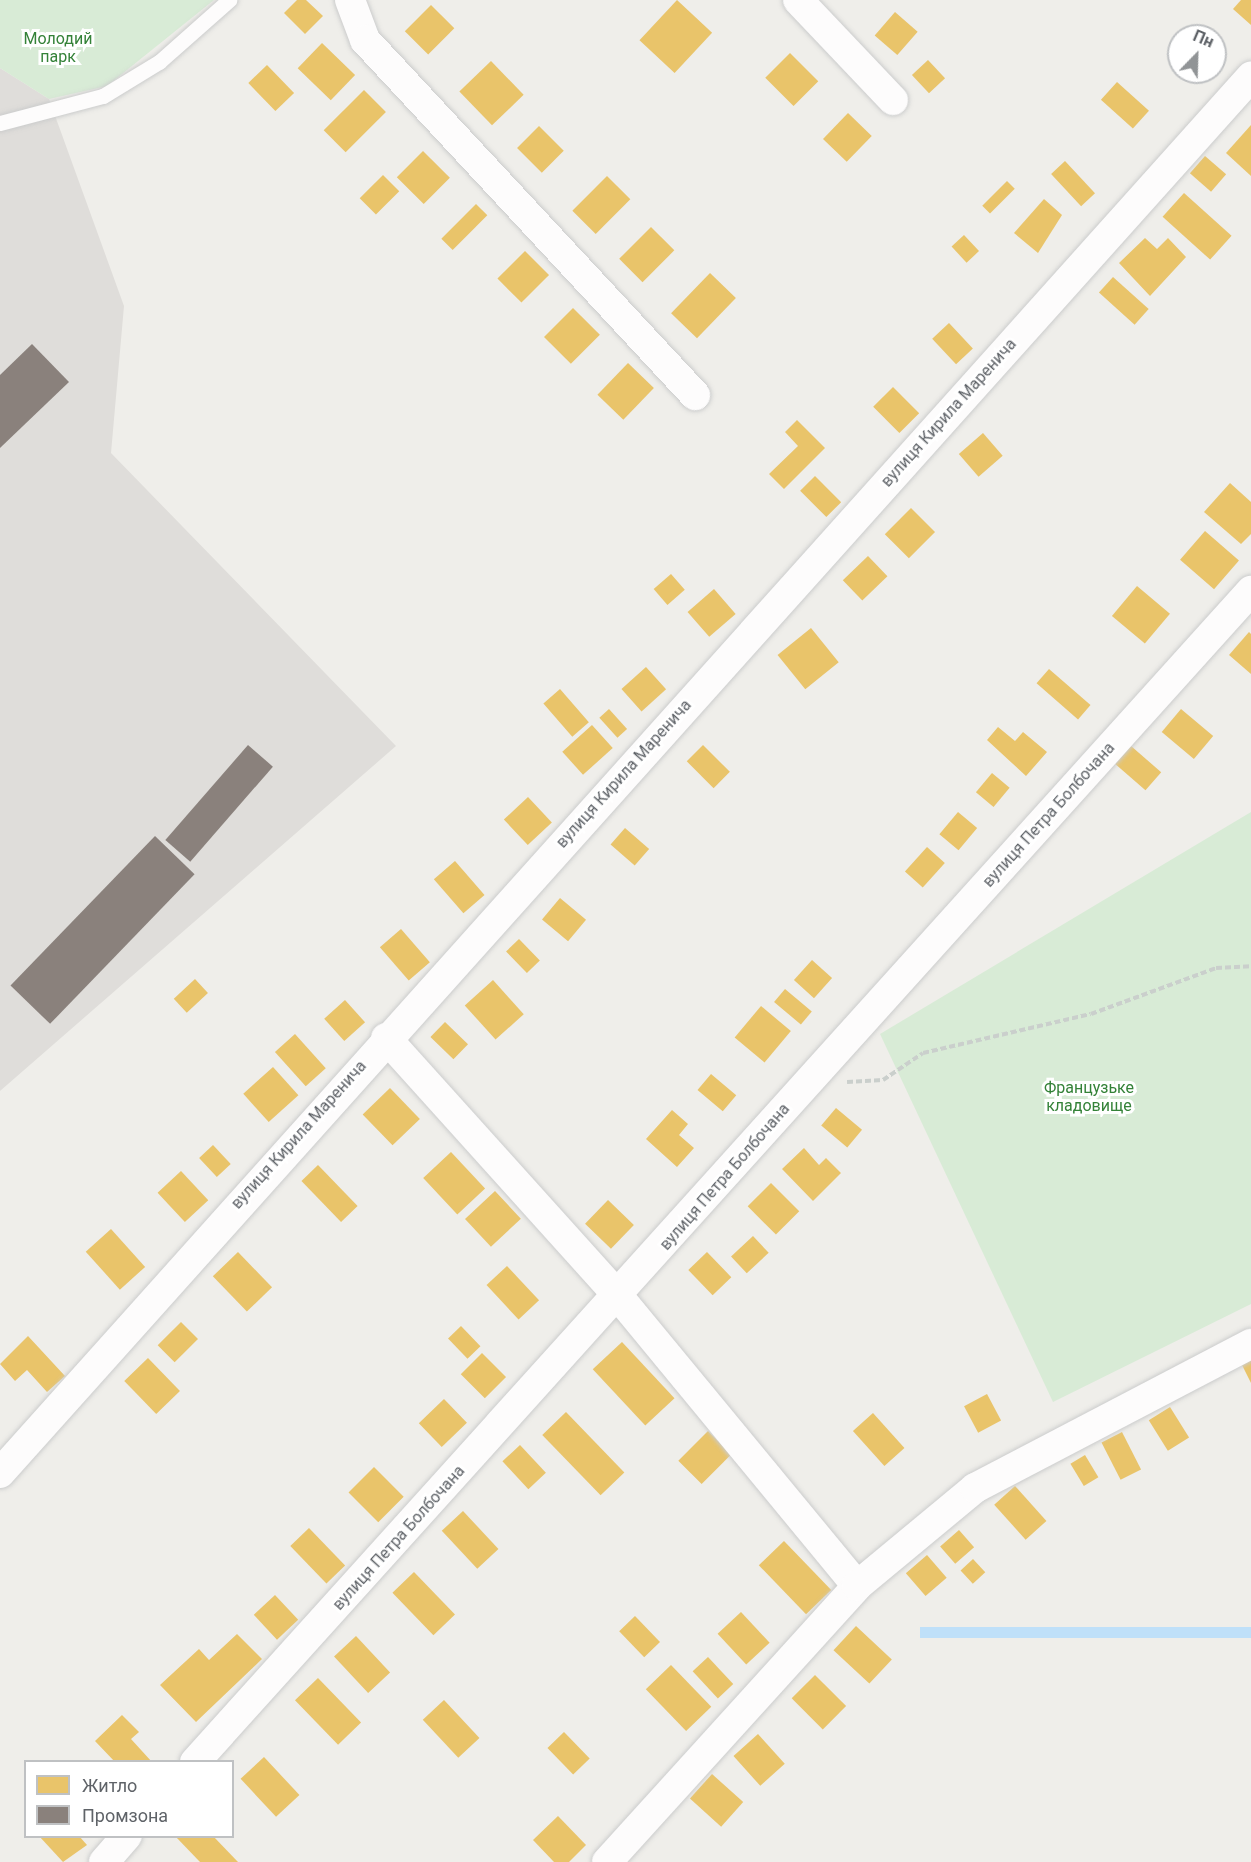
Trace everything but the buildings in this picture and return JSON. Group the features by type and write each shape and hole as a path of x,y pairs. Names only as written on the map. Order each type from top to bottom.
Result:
{"street":[{"path":"350,0 365,40 695,395"},
{"path":"798,0 893,100"},
{"name":"вулиця Кирила Маренича","path":"0,1473 386,1038 1251,77"},
{"name":"вулиця Петра Болбочана","path":"196,1760 619,1297 808,1083 1251,591"},
{"path":"386,1038 619,1297 857,1586"},
{"path":"607,1862 857,1586 975,1488 1251,1344"},
{"path":"104,1862 125,1838"}],"lane":[{"path":"0,123 103,96 159,62 229,0"}],"path":[{"path":"808,1083 883,1080 923,1053 1091,1014 1216,968 1251,966"}],"shaded area":[{"path":"0,68 49,99 124,306 111,453 396,746 0,1091"}],"green space":[{"name":"Молодий парк","path":"0,0 214,0 107,86 49,99 0,68"},
{"name":"Французьке кладовище","path":"1251,812 1251,1304 1053,1402 880,1034"}],"water":[{"path":"920,1627 1251,1627 1251,1638 920,1638"}]}
